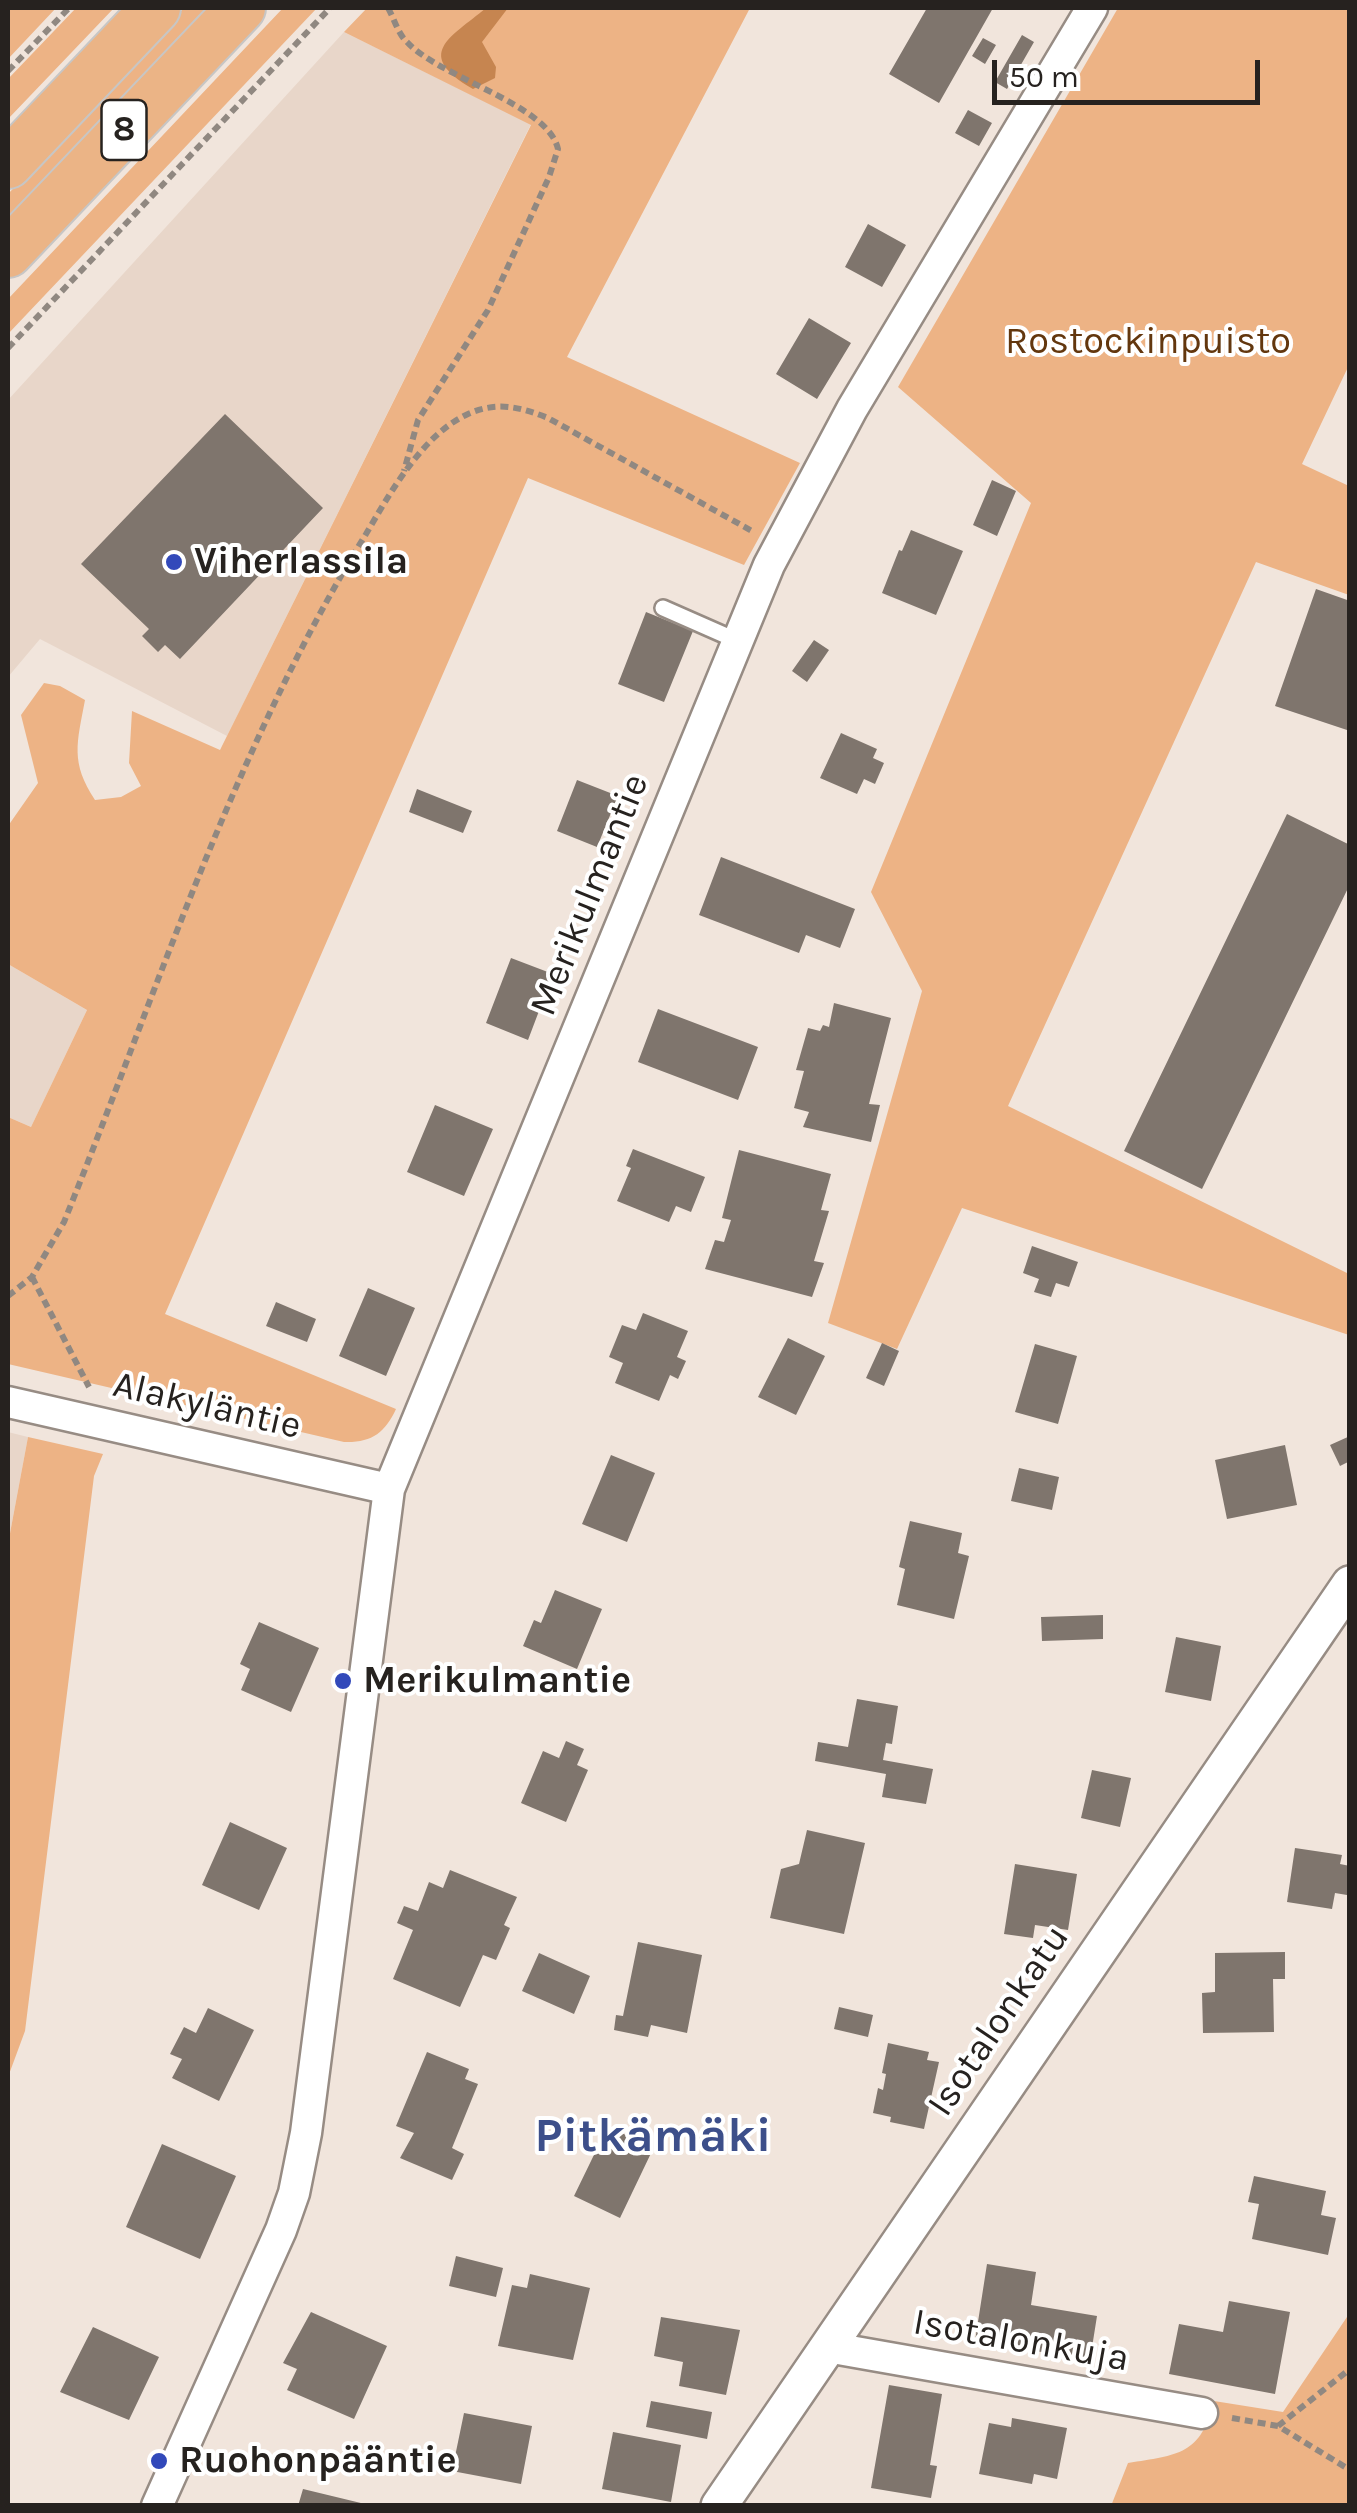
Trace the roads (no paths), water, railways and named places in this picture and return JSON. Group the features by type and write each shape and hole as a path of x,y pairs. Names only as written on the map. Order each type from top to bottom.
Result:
{"highway":[{"name":"8","path":"8,164 156,8"},
{"name":"8","path":"8,253 241,8"}],"street":[{"name":"Merikulmantie","path":"157,2506 294,2194 306,2133 389,1488 780,545 852,408 1092,8"},
{"name":"Alakyläntie","path":"8,1402 389,1488"},
{"name":"Isotalonkatu","path":"719,2506 1350,1584"},
{"name":"Isotalonkuja","path":"827,2347 1202,2413"}],"lane":[{"path":"663,608 738,641"}],"place":[{"name":"Viherlassila","path":"174,562"},
{"name":"Merikulmantie","path":"343,1681"},
{"name":"Ruohonpääntie","path":"159,2461"}],"district":[{"name":"Pitkämäki","path":"653,2137"}],"park label":[{"name":"Rostockinpuisto","path":"1148,342"}]}
